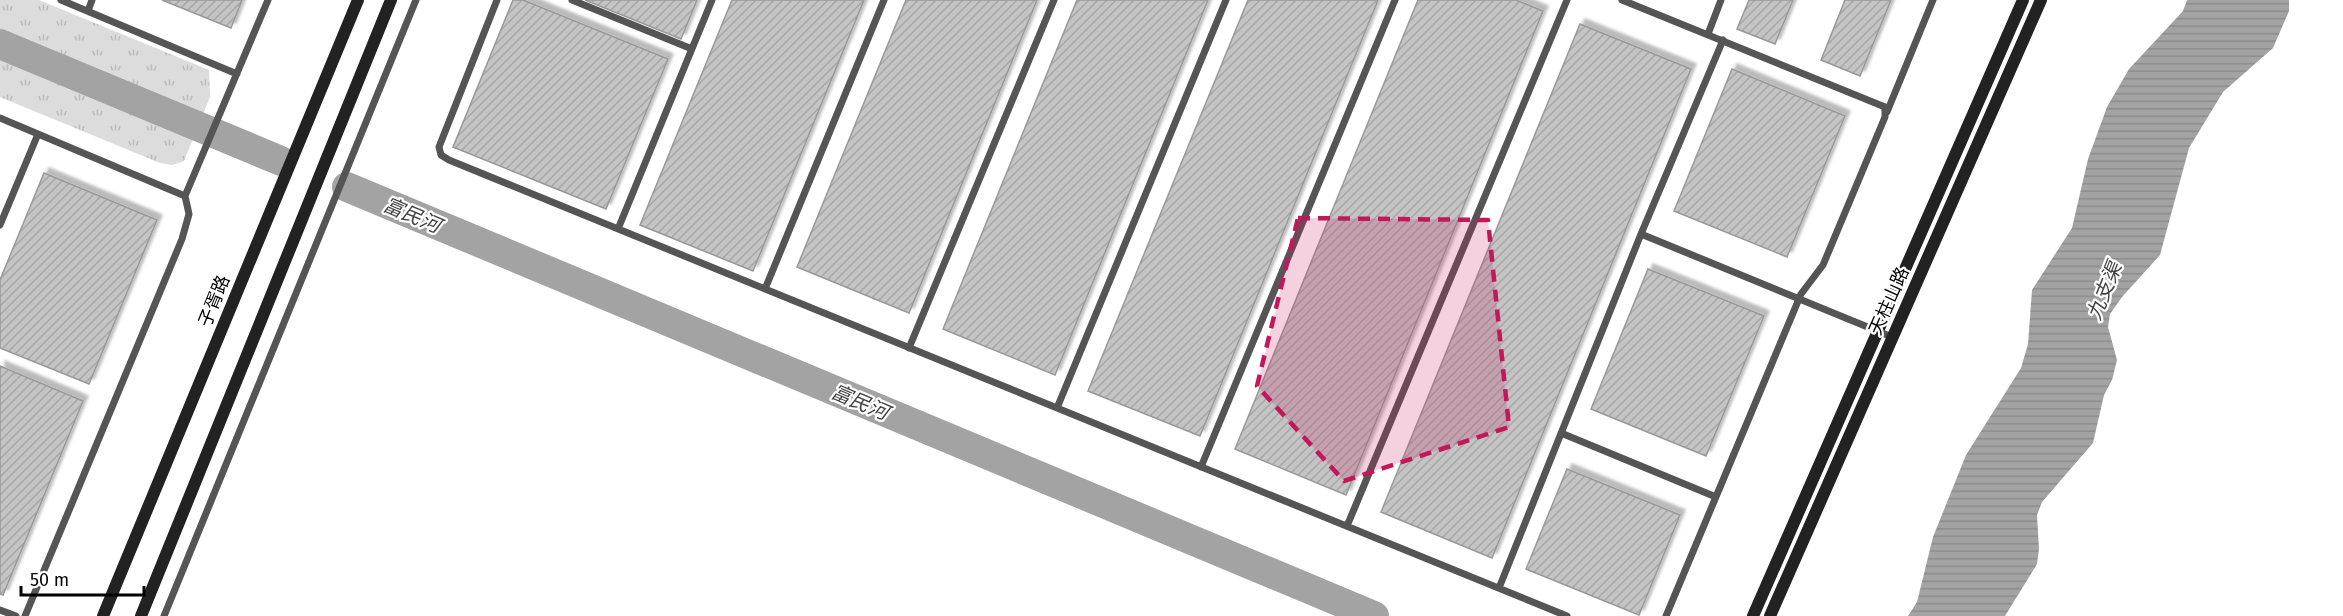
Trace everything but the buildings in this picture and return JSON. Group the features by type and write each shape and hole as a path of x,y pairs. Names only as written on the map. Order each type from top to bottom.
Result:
{"street":[{"name":"子胥路","path":"103,616 358,0"},
{"path":"141,616 391,0"},
{"name":"天柱山路","path":"1753,616 2023,0"},
{"name":"天柱山路","path":"1770,616 2042,0"}],"lane":[{"path":"61,0 237,74"},
{"path":"88,11 92,0"},
{"path":"25,616 182,238 189,214 185,196 268,0"},
{"path":"164,616 416,0"},
{"path":"497,0 439,147 441,155 1567,616"},
{"path":"572,0 692,49"},
{"path":"618,229 711,0"},
{"path":"765,289 884,0"},
{"path":"909,348 1054,0"},
{"path":"1057,408 1226,0"},
{"path":"1201,467 1395,0"},
{"path":"1347,526 1567,0"},
{"path":"1622,0 1878,102 1885,107 1885,117"},
{"path":"1708,34 1721,0"},
{"path":"1666,616 1799,299 1823,265 1932,0"},
{"path":"1499,588 1641,234 1723,40"},
{"path":"0,118 185,196"},
{"path":"0,225 38,134"},
{"path":"1641,234 1893,337"},
{"path":"1561,433 1716,497"},
{"path":"0,610 15,616"}],"highlighted area":[{"path":"1298,218 1488,220 1509,427 1344,481 1257,386"}],"green space":[{"path":"0,0 39,0 209,70 210,97 184,161 172,165 160,163 0,97"}],"water":[{"name":"九支渠","path":"2187,0 2289,0 2289,11 2273,48 2223,92 2189,148 2160,255 2122,297 2110,314 2108,327 2117,360 2112,380 2104,395 2093,443 2042,502 2037,515 2039,549 2037,564 2005,616 1908,616 1917,602 1933,537 1966,455 2021,368 2028,344 2032,290 2072,228 2088,159 2107,107 2129,69 2183,11"}],"waterway":[{"name":"富民河","path":"0,44 281,161"},
{"name":"富民河","path":"347,187 1374,616"}]}
